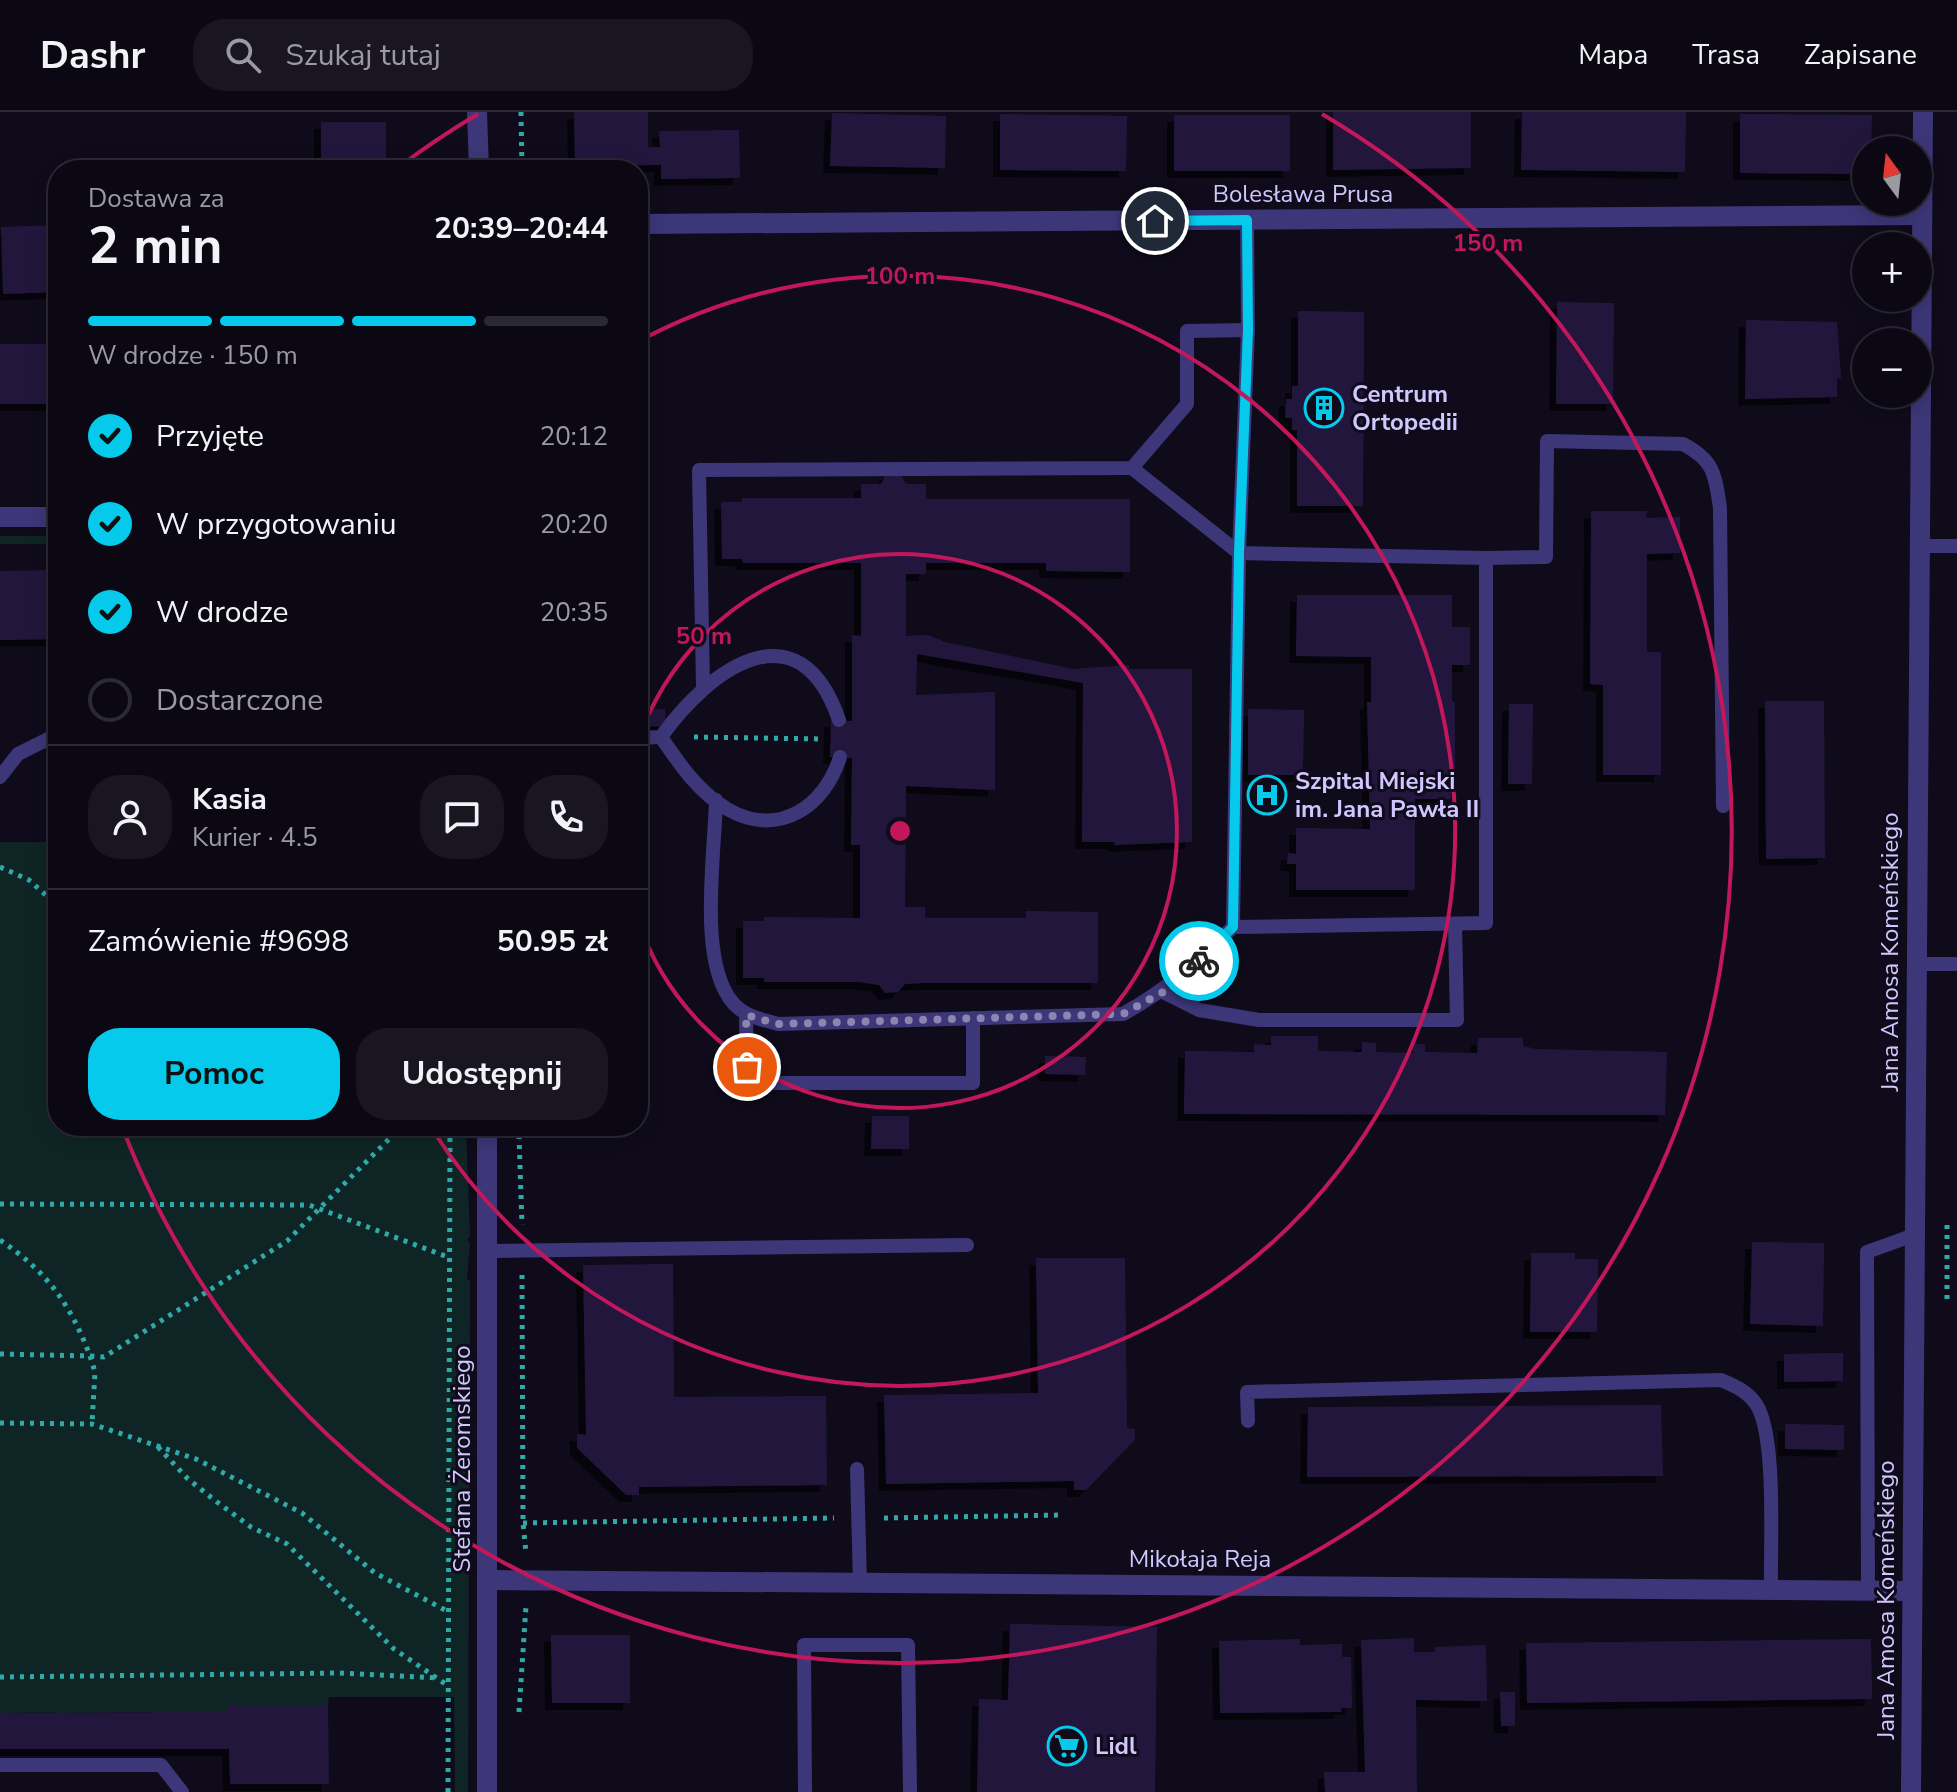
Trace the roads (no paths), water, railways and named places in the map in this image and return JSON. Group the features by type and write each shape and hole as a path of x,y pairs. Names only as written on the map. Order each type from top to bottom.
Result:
{"street":[{"path":"477,112 479,160"},
{"name":"Jana Amosa Komeńskiego","path":"1923,112 1923,136"},
{"name":"Bolesława Prusa","path":"648,224 1852,216"},
{"name":"Jana Amosa Komeńskiego","path":"1911,1792 1921,216"},
{"path":"0,517 48,517"},
{"name":"Stefana Żeromskiego","path":"487,1136 487,1792"},
{"name":"Mikołaja Reja","path":"487,1580 1912,1591"}],"lane":[{"path":"1233,927 1239,553 1248,330 1247,220"},
{"path":"1132,468 1187,404 1187,331 1248,330"},
{"path":"703,687 699,470 1132,468 1239,553 1546,557 1547,441 1683,444 1701,454 1715,479 1720,508 1723,806"},
{"path":"1919,546 1957,546"},
{"path":"716,800 712,950 721,982 732,1002 746,1015 778,1024 1123,1014 1163,992 1233,927 1486,923 1486,558"},
{"path":"648,738 661,737 703,687 731,667 756,656 779,656 801,662 819,678 839,720"},
{"path":"661,737 693,781 716,800 751,818 769,820 795,815 816,801 828,787 840,757"},
{"path":"0,777 18,754 48,739"},
{"path":"1163,992 1199,1010 1259,1020 1457,1020 1455,924"},
{"path":"1916,964 1957,964"},
{"path":"746,1015 747,1083 973,1083 973,1018"},
{"path":"1868,1591 1867,1252 1914,1235"},
{"path":"489,1251 967,1245"},
{"path":"1248,1421 1247,1392 1721,1380 1741,1389 1756,1404 1763,1419 1768,1443 1771,1590"},
{"path":"857,1469 860,1583"},
{"path":"805,1792 804,1645 908,1645 910,1792"},
{"path":"0,1765 161,1765 182,1792"}],"place":[{"name":"Centrum Ortopedii","path":"1324,408"},
{"name":"Szpital Miejski im. Jana Pawła II","path":"1267,795"},
{"name":"Lidl","path":"1067,1746"}]}
